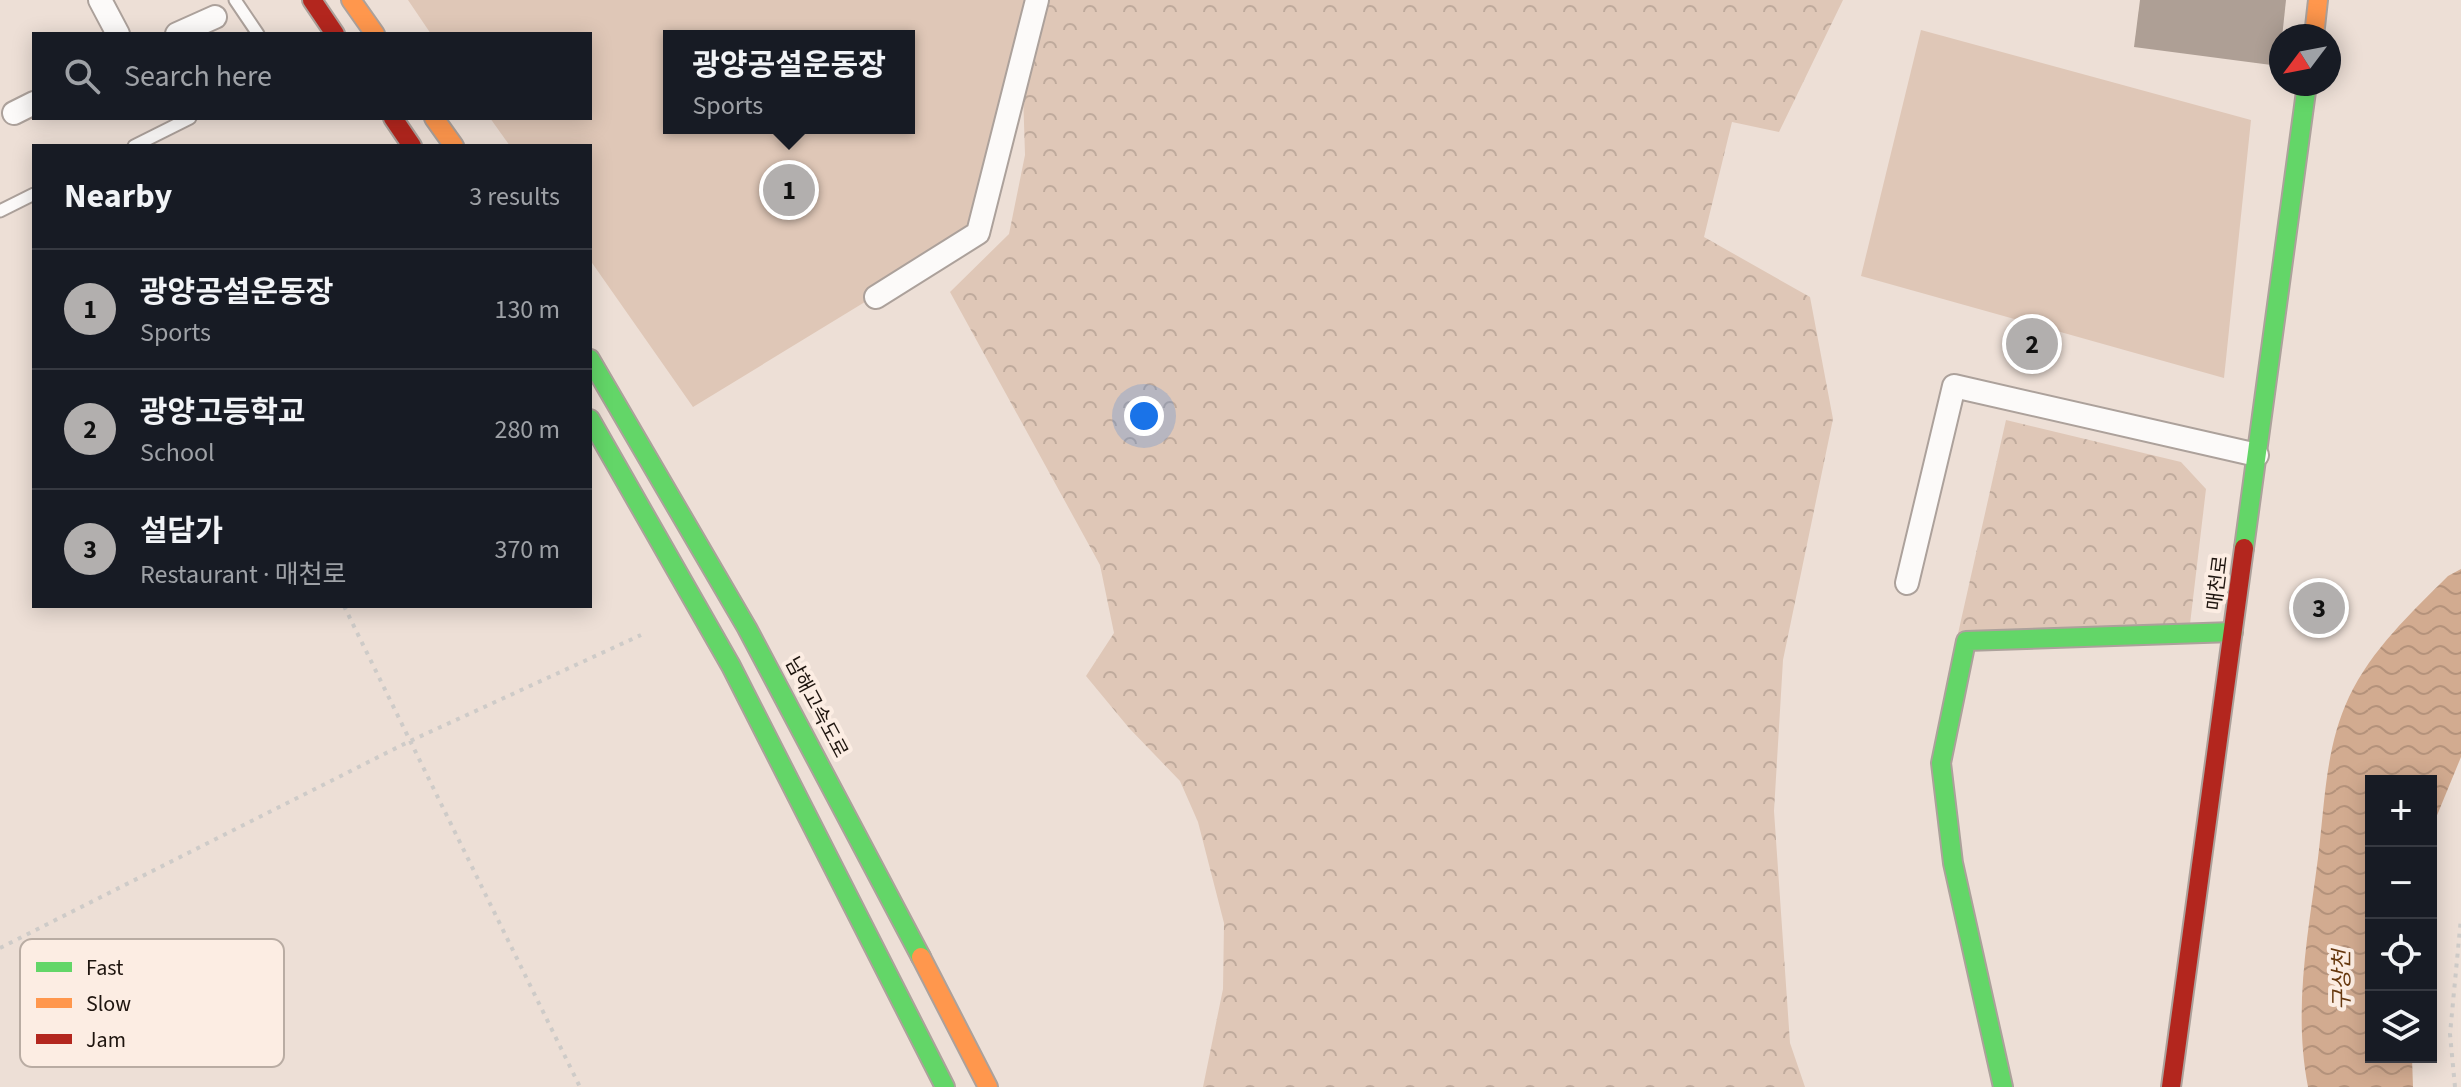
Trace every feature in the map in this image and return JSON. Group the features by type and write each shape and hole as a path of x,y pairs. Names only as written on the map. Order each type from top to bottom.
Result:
{"main road":[{"path":"312,0 334,32"},
{"path":"351,0 374,32"},
{"path":"2315,24 2318,0"},
{"name":"매천로","path":"2171,1087 2305,96"},
{"path":"394,120 411,144"},
{"path":"435,120 453,144"},
{"name":"남해고속도로","path":"592,362 683,508 812,741 988,1087"},
{"path":"592,422 653,523 781,757 945,1087"},
{"path":"2003,1087 1953,863 1941,763 1966,641 2233,632"}],"street":[{"path":"100,0 117,32"},
{"path":"876,297 978,233 1037,0"},
{"path":"181,32 215,17"},
{"path":"1907,583 1954,386 2257,455"}],"lane":[{"path":"235,0 257,32"},
{"path":"138,144 186,120"},
{"path":"0,211 32,195"}],"path":[{"path":"345,608 408,742 580,1087"},
{"path":"0,948 408,742 641,635"},
{"path":"2455,1087 2450,1034 2461,918"}],"green space":[{"path":"408,0 1037,0 978,233 693,407 592,263 592,144 509,144 491,120 592,120 592,32 430,32"},
{"path":"1041,0 1843,0 1779,132 1732,122 1704,237 1810,297 1833,419 1783,660 1774,811 1790,1043 1805,1087 1203,1087 1223,989 1224,923 1198,822 1180,781 1129,728 1086,676 1114,633 1100,565 950,292 1009,234 1025,155 1022,60"},
{"path":"1921,30 2251,120 2224,378 1861,276"},
{"path":"2006,420 2181,462 2206,489 2188,641 1955,647"}],"water":[{"name":"구상천","path":"2461,569 2461,757 2437,815 2437,775 2365,775 2365,1063 2412,1063 2413,1087 2308,1087 2302,1029 2306,944 2335,736 2349,697 2369,663 2406,618 2448,576"}],"building":[{"path":"2140,0 2286,0 2283,24 2269,24 2269,65 2134,47"}],"traffic: fast":[{"path":"2244,548 2305,96"},
{"path":"592,362 747,628 921,957"},
{"path":"592,423 731,666 945,1087"},
{"path":"2003,1087 1953,863 1941,763 1966,641 2233,632"}],"traffic: slow":[{"path":"351,0 374,32"},
{"path":"2315,24 2318,0"},
{"path":"435,120 453,144"},
{"path":"921,957 988,1087"}],"traffic: jam":[{"path":"312,0 334,32"},
{"path":"394,120 411,144"},
{"path":"2171,1087 2244,548"}],"place":[{"name":"광양공설운동장","path":"789,190"},
{"name":"광양고등학교","path":"2032,344"},
{"name":"설담가","path":"2319,608"}]}
